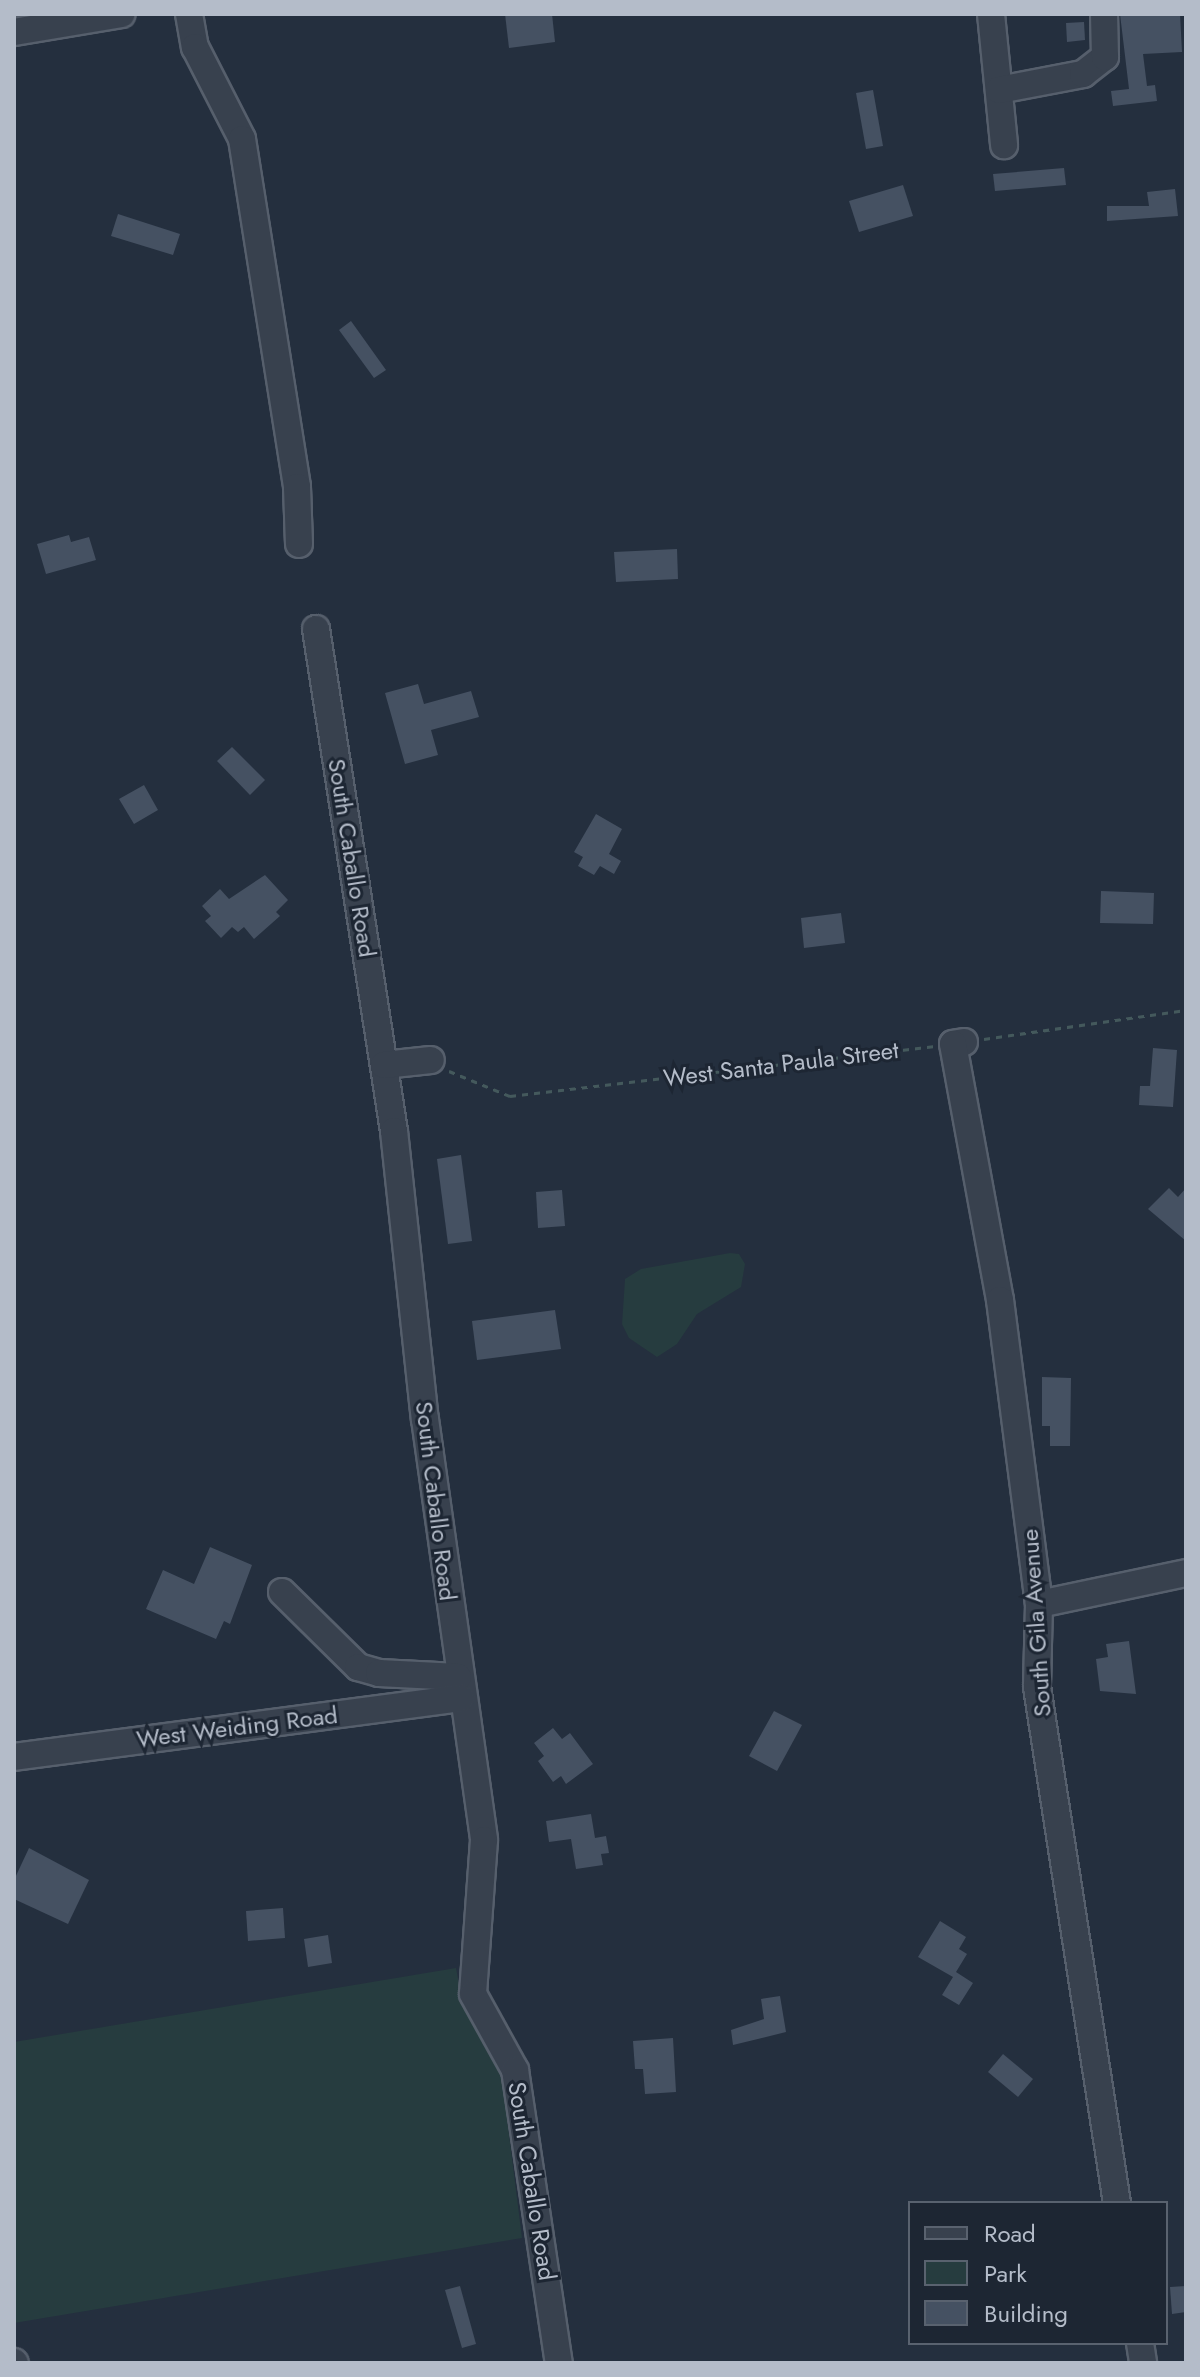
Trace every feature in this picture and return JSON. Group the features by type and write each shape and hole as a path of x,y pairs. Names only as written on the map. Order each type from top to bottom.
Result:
{"street":[{"path":"14,32 121,14"},
{"path":"189,14 195,47 242,139 297,487 299,544"},
{"path":"991,14 1004,145"},
{"path":"999,90 1083,74 1105,57 1104,14"},
{"name":"South Caballo Road","path":"316,629 384,1065 459,1688 484,1840 473,1994 515,2070 559,2363"},
{"name":"South Gila Avenue","path":"958,1043 1000,1300 1039,1604 1037,1687 1117,2201"},
{"path":"384,1065 431,1060"},
{"path":"1039,1604 1186,1573"},
{"path":"282,1592 358,1667 459,1688"},
{"name":"West Weiding Road","path":"14,1757 459,1688"}],"path":[{"name":"West Santa Paula Street","path":"431,1060 468,1083 510,1096 958,1043 1186,1010"}],"green space":[{"path":"739,1254 745,1264 741,1287 697,1314 677,1344 657,1357 629,1338 622,1324 625,1279 641,1269"},
{"path":"456,1968 461,1994 501,2071 522,2238 14,2323 14,2042"}],"building":[{"path":"505,14 552,14 555,42 509,48"},
{"path":"1120,14 1180,14 1182,52 1143,54 1147,86 1155,85 1157,101 1113,106 1111,91 1129,89"},
{"path":"1084,22 1085,40 1067,42 1066,23"},
{"path":"873,90 883,146 866,149 856,93"},
{"path":"1064,168 1066,185 995,191 993,174"},
{"path":"903,185 913,216 859,232 849,201"},
{"path":"1175,189 1178,216 1107,221 1107,206 1149,206 1147,192"},
{"path":"118,214 180,234 173,255 111,236"},
{"path":"351,321 386,370 374,378 339,330"},
{"path":"69,535 71,542 89,537 96,560 46,574 37,544"},
{"path":"677,549 678,579 616,582 614,552"},
{"path":"418,684 424,704 471,691 479,717 431,730 438,755 405,764 385,693"},
{"path":"232,747 265,780 250,795 217,761"},
{"path":"144,785 158,810 134,824 119,799"},
{"path":"596,814 622,829 609,854 621,861 614,874 600,866 594,875 578,866 583,857 574,852"},
{"path":"265,875 288,900 276,912 280,916 254,939 244,927 238,932 232,927 221,938 205,921 211,916 202,906 220,889 229,899"},
{"path":"1101,891 1154,893 1153,924 1100,923"},
{"path":"841,913 845,943 804,948 801,918"},
{"path":"1153,1048 1177,1050 1173,1107 1139,1105 1140,1086 1150,1086"},
{"path":"461,1155 472,1241 448,1244 437,1159"},
{"path":"1169,1188 1178,1197 1186,1188 1186,1241 1148,1209"},
{"path":"562,1190 565,1226 538,1228 536,1192"},
{"path":"555,1310 561,1349 477,1360 472,1321"},
{"path":"1042,1377 1071,1378 1070,1446 1050,1446 1050,1426 1042,1426"},
{"path":"210,1547 252,1565 230,1624 224,1621 216,1639 146,1609 163,1570 194,1584"},
{"path":"1129,1641 1136,1694 1100,1691 1096,1659 1108,1657 1106,1644"},
{"path":"774,1711 802,1725 777,1771 749,1756"},
{"path":"553,1728 562,1739 570,1733 593,1764 566,1784 561,1776 553,1782 538,1761 544,1756 534,1743"},
{"path":"591,1814 595,1838 606,1836 609,1853 601,1854 603,1865 576,1869 571,1839 549,1842 546,1821"},
{"path":"29,1848 89,1880 68,1924 14,1899 14,1880"},
{"path":"283,1908 285,1938 248,1941 246,1911"},
{"path":"940,1921 966,1937 959,1949 967,1954 956,1972 973,1983 959,2005 942,1995 953,1977 918,1957"},
{"path":"328,1935 332,1963 308,1967 304,1939"},
{"path":"780,1996 786,2032 733,2045 731,2030 764,2019 761,1999"},
{"path":"673,2038 676,2092 645,2094 643,2069 635,2069 633,2041"},
{"path":"1003,2054 1033,2079 1018,2097 988,2072"},
{"path":"460,2286 476,2344 462,2348 445,2290"},
{"path":"1186,2286 1186,2312 1172,2314 1170,2287"}]}
